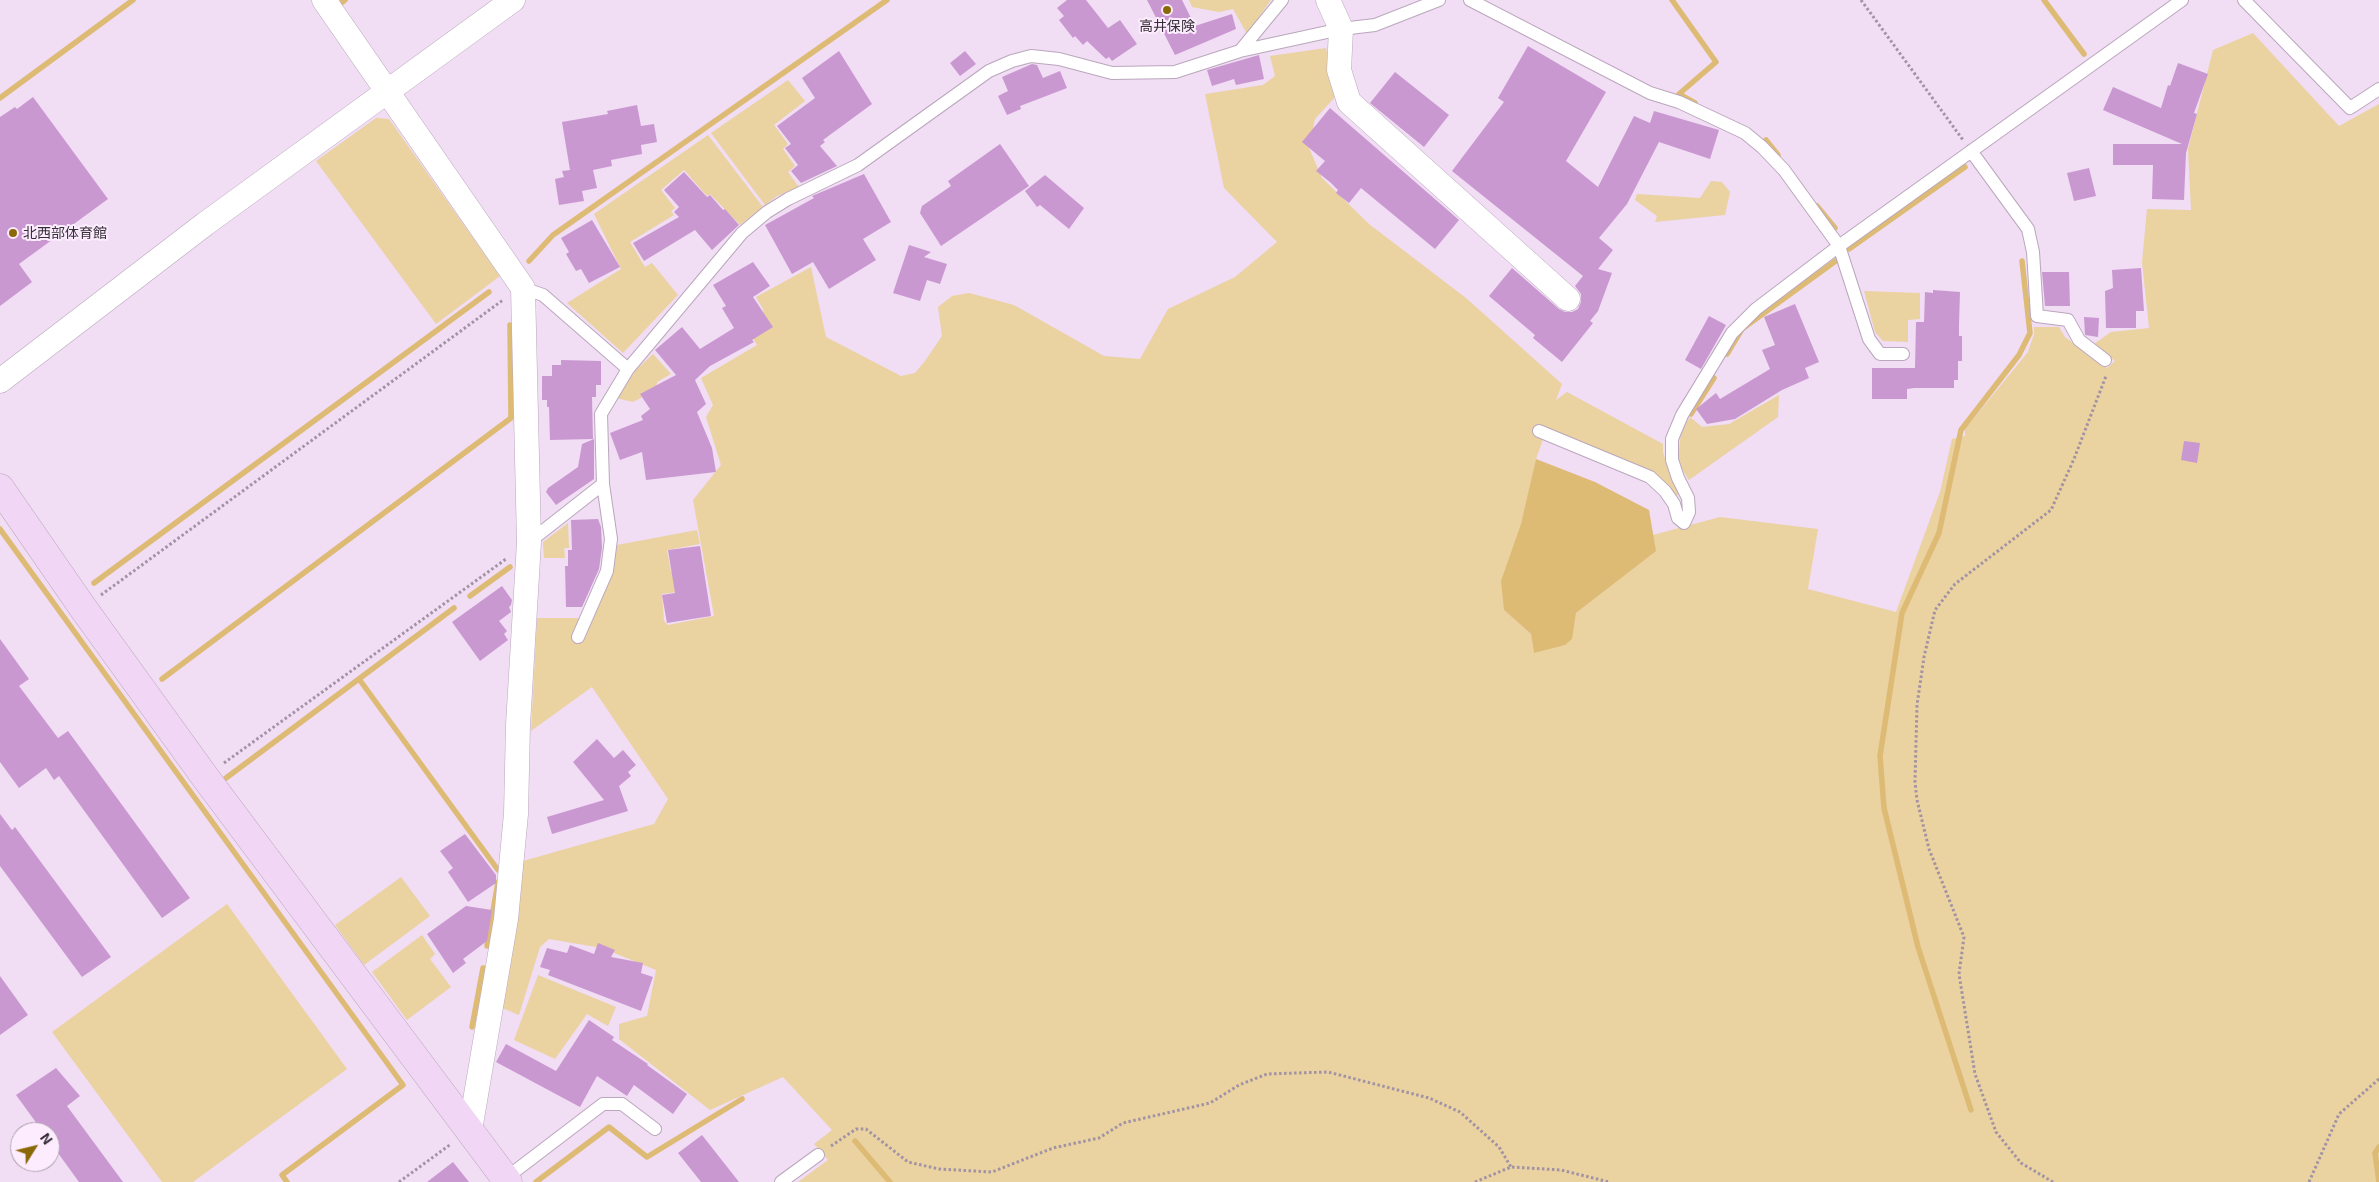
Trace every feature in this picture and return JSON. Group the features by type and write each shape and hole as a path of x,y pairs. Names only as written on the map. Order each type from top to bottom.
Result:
{"street":[{"path":"324,0 522,288 529,542 518,725 516,814 506,918 470,1130"},
{"path":"0,381 205,224 513,0"},
{"path":"1328,0 1341,29 1339,70 1349,102 1568,299"},
{"path":"0,488 83,608 205,777 507,1180"}],"lane":[{"path":"1240,51 1282,0"},
{"path":"578,637 607,571 611,538 602,484 601,414 628,370 742,233 767,212 858,165 989,71 1012,61 1032,56 1059,58 1112,73 1175,72 1240,51 1341,29 1375,25 1439,0"},
{"path":"1470,0 1650,93 1680,102 1745,133 1784,170 1840,246 1869,338 1880,354 1903,354"},
{"path":"1539,431 1650,477 1665,491 1674,504 1678,518 1684,523 1689,512 1688,498 1672,460 1672,439 1682,415 1732,332 1756,309 1840,246 2182,0"},
{"path":"2244,0 2350,108 2379,89"},
{"path":"1971,151 2028,230 2033,252 2037,316 2068,320 2079,340 2105,360"},
{"path":"522,288 543,295 628,370"},
{"path":"529,542 602,484"},
{"path":"507,1180 603,1104 622,1104 654,1129"},
{"path":"781,1182 818,1155"}],"path":[{"path":"1861,0 1971,151"},
{"path":"83,608 497,303 522,288"},
{"path":"2053,1182 2021,1163 1996,1132 1975,1074 1960,974 1964,937 1929,850 1917,800 1915,782 1917,705 1924,658 1935,610 1955,584 2051,510 2074,459 2106,377 2105,360"},
{"path":"205,777 529,542"},
{"path":"818,1155 856,1129 866,1129 908,1162 939,1170 992,1172 1053,1148 1099,1138 1123,1123 1210,1103 1239,1085 1267,1074 1328,1072 1429,1098 1460,1112 1499,1147 1511,1167"},
{"path":"2309,1182 2339,1114 2379,1079"},
{"path":"399,1182 470,1130"},
{"path":"1475,1182 1511,1167 1561,1170 1609,1182"}],"shaded area":[{"path":"1189,0 1271,0 1247,34 1233,9 1219,12 1192,7"},
{"path":"2253,33 2339,126 2379,104 2379,1182 798,1182 828,1160 814,1144 832,1130 783,1077 710,1110 619,1039 619,1024 647,1016 656,970 602,948 549,939 540,947 519,1015 500,1007 523,861 654,824 668,799 592,687 531,731 537,618 590,618 615,563 617,545 697,530 700,544 667,550 671,572 674,572 677,592 662,594 664,621 668,625 714,616 693,500 721,465 706,417 713,405 701,378 757,345 744,323 764,311 756,297 811,267 826,337 901,376 915,373 942,336 938,307 952,296 969,293 1014,305 1104,356 1140,359 1168,309 1235,277 1277,242 1224,188 1205,94 1263,85 1275,76 1270,56 1326,48 1336,96 1315,119 1309,148 1322,178 1369,224 1466,298 1562,384 1556,400 1567,392 1663,444 1663,452 1668,469 1681,493 1676,496 1546,431 1536,459 1504,610 1531,634 1534,653 1571,639 1576,613 1655,551 1653,535 1720,517 1818,529 1808,589 1896,612 1940,492 1952,439 1965,436 1965,429 2028,352 2034,334 2034,327 2059,327 2065,337 2107,368 2115,361 2094,344 2111,332 2149,328 2142,262 2147,209 2191,210 2188,149 2213,50"},
{"path":"788,80 805,101 774,125 788,144 783,149 795,166 788,172 799,187 777,196 765,205 711,133"},
{"path":"376,118 389,119 500,276 436,324 316,161"},
{"path":"708,135 763,207 740,225 710,194 707,196 684,170 661,190 675,208 671,211 674,215 630,242 645,267 652,263 678,295 623,353 567,303 621,269 594,214"},
{"path":"1711,181 1722,182 1730,192 1725,215 1655,222 1657,216 1635,200 1637,194 1700,198"},
{"path":"1864,291 1920,293 1920,319 1908,320 1908,342 1883,341 1875,332"},
{"path":"653,354 671,374 657,382 656,390 633,402 616,398 637,369"},
{"path":"1779,395 1778,417 1689,480 1678,463 1681,430 1690,417 1702,427 1729,424"},
{"path":"1536,459 1595,482 1649,510 1656,551 1576,613 1572,639 1565,645 1534,653 1531,634 1504,610 1501,581 1521,524"},
{"path":"568,523 569,548 564,548 565,558 544,558 543,542"},
{"path":"401,877 430,916 364,965 335,925"},
{"path":"227,904 347,1069 193,1182 162,1182 52,1032"},
{"path":"422,935 435,954 430,959 451,987 407,1020 372,972"},
{"path":"538,975 616,1007 608,1026 587,1014 555,1059 514,1040"}],"building":[{"path":"1067,0 1086,0 1108,28 1120,20 1137,44 1112,61 1109,57 1106,59 1087,41 1083,45 1075,36 1073,38 1059,20 1064,16 1057,8"},
{"path":"1147,0 1182,0 1195,26 1232,14 1236,29 1175,55"},
{"path":"1528,46 1606,92 1566,161 1598,187 1634,116 1650,123 1654,111 1719,130 1710,159 1659,142 1627,204 1599,238 1613,250 1598,269 1612,273 1598,311 1590,321 1593,323 1562,362 1533,338 1535,335 1489,296 1512,268 1559,309 1565,312 1572,312 1578,309 1581,302 1581,294 1575,286 1583,276 1452,171 1504,102 1498,98"},
{"path":"839,51 872,104 823,140 825,142 820,146 837,166 801,183 791,171 798,165 785,148 791,144 777,126 815,98 802,78"},
{"path":"965,51 976,64 960,76 950,63"},
{"path":"1259,55 1264,79 1236,85 1234,79 1212,86 1207,70"},
{"path":"2178,63 2208,74 2194,113 2197,114 2186,153 2184,200 2152,199 2153,165 2113,165 2113,144 2182,144 2103,110 2113,87 2161,108 2168,85 2170,86"},
{"path":"1032,64 1037,65 1043,78 1060,71 1067,88 1020,106 1021,109 1007,115 998,96 1008,91 1002,77"},
{"path":"1395,72 1449,115 1424,147 1370,103"},
{"path":"33,97 108,199 19,264 32,282 0,306 0,117 15,107 17,109"},
{"path":"637,105 641,126 654,124 657,142 641,145 642,154 611,160 612,166 593,170 597,188 582,191 584,201 559,205 555,179 564,177 562,171 570,170 562,122 608,114 607,111"},
{"path":"1330,108 1459,220 1435,249 1361,188 1349,203 1336,193 1338,190 1316,171 1325,161 1302,142"},
{"path":"1000,144 1029,186 941,246 920,213 922,206 951,186 948,181"},
{"path":"2089,168 2096,196 2074,201 2067,173"},
{"path":"684,172 707,197 710,195 739,225 712,250 695,230 644,261 633,243 679,217 674,212 679,207 664,190"},
{"path":"864,174 891,222 863,239 876,260 829,289 813,262 792,274 765,225 814,198 812,196"},
{"path":"1045,175 1084,208 1069,229 1040,205 1037,207 1025,191"},
{"path":"592,220 620,267 589,283 581,269 576,271 566,254 569,252 561,238"},
{"path":"909,245 931,252 924,257 947,264 940,284 927,280 920,301 893,293"},
{"path":"753,262 770,286 753,297 773,327 752,340 754,342 710,366 695,380 706,404 697,412 712,448 716,472 646,480 642,452 620,460 610,433 643,420 641,416 650,409 640,394 676,375 655,350 682,327 700,349 734,328 722,308 726,306 713,285"},
{"path":"2141,268 2144,311 2136,311 2136,328 2106,328 2105,291 2113,288 2112,270"},
{"path":"2042,272 2069,272 2070,306 2045,306"},
{"path":"1933,290 1960,292 1959,336 1962,336 1962,361 1958,361 1958,380 1954,380 1954,388 1914,388 1907,389 1907,399 1872,399 1872,368 1915,368 1916,322 1924,322 1925,292 1933,293"},
{"path":"1795,304 1819,362 1805,368 1809,378 1782,390 1735,419 1707,424 1696,409 1716,393 1720,399 1770,369 1762,350 1775,345 1764,317"},
{"path":"1709,316 1726,325 1701,369 1685,360"},
{"path":"2084,317 2099,318 2098,337 2085,335"},
{"path":"561,360 601,361 601,385 596,385 596,397 592,397 593,439 550,440 549,407 547,407 547,400 542,400 542,376 552,376 552,365 561,365"},
{"path":"594,439 594,479 556,505 546,492 548,488 578,467 582,444"},
{"path":"2184,441 2200,443 2197,463 2181,460"},
{"path":"598,519 601,527 602,548 599,569 582,607 566,607 565,566 568,566 568,550 572,550 571,520"},
{"path":"700,546 711,616 667,623 662,595 675,593 668,550"},
{"path":"502,586 512,600 509,607 511,612 499,621 507,631 504,634 508,640 480,661 452,622"},
{"path":"0,639 29,679 19,686 58,738 68,731 190,898 162,918 59,776 54,780 46,768 19,788 0,762"},
{"path":"597,739 614,758 623,750 636,765 628,772 631,776 619,786 628,811 552,834 547,817 604,800 573,762"},
{"path":"0,814 12,830 15,827 111,957 82,977 0,866"},
{"path":"465,834 496,875 496,883 468,902 448,872 453,868 440,851"},
{"path":"466,906 492,910 487,941 463,959 466,963 453,973 427,934"},
{"path":"598,943 615,950 611,957 643,963 641,973 653,977 641,1011 548,975 550,970 540,967 547,948 567,953 570,945 594,954"},
{"path":"0,976 28,1015 0,1035"},
{"path":"589,1020 614,1037 612,1040 648,1064 687,1094 673,1114 634,1085 627,1096 597,1076 580,1107 496,1062 506,1044 556,1071"},
{"path":"56,1068 80,1096 67,1106 123,1182 79,1182 60,1156 60,1122 36,1122 16,1095"},
{"path":"702,1135 739,1182 701,1182 678,1153"},
{"path":"453,1162 469,1182 427,1182"}],"waterway":[{"path":"0,98 133,0"},
{"path":"341,3 345,0"},
{"path":"529,261 553,235 887,0"},
{"path":"1672,0 1716,62 1679,94 1695,103"},
{"path":"2044,0 2084,54"},
{"path":"1766,140 1778,155"},
{"path":"1849,249 1965,167"},
{"path":"1817,206 1835,228"},
{"path":"1727,354 1742,329 1837,260"},
{"path":"1971,1110 1918,947 1884,808 1880,756 1902,613 1939,533 1961,430 2019,355 2030,333 2022,261"},
{"path":"94,583 489,292"},
{"path":"162,679 511,418 510,325"},
{"path":"1691,414 1714,378"},
{"path":"0,529 403,1085 282,1175 287,1182"},
{"path":"470,596 510,567"},
{"path":"226,778 454,608"},
{"path":"359,679 498,870"},
{"path":"487,946 498,882"},
{"path":"472,1027 483,968"},
{"path":"536,1182 609,1127 647,1157 742,1099"},
{"path":"855,1141 890,1182"},
{"path":"2379,1147 2375,1153 2379,1182"}],"place":[{"name":"高井保険","path":"1167,10"},
{"name":"北西部体育館","path":"13,233"}]}
